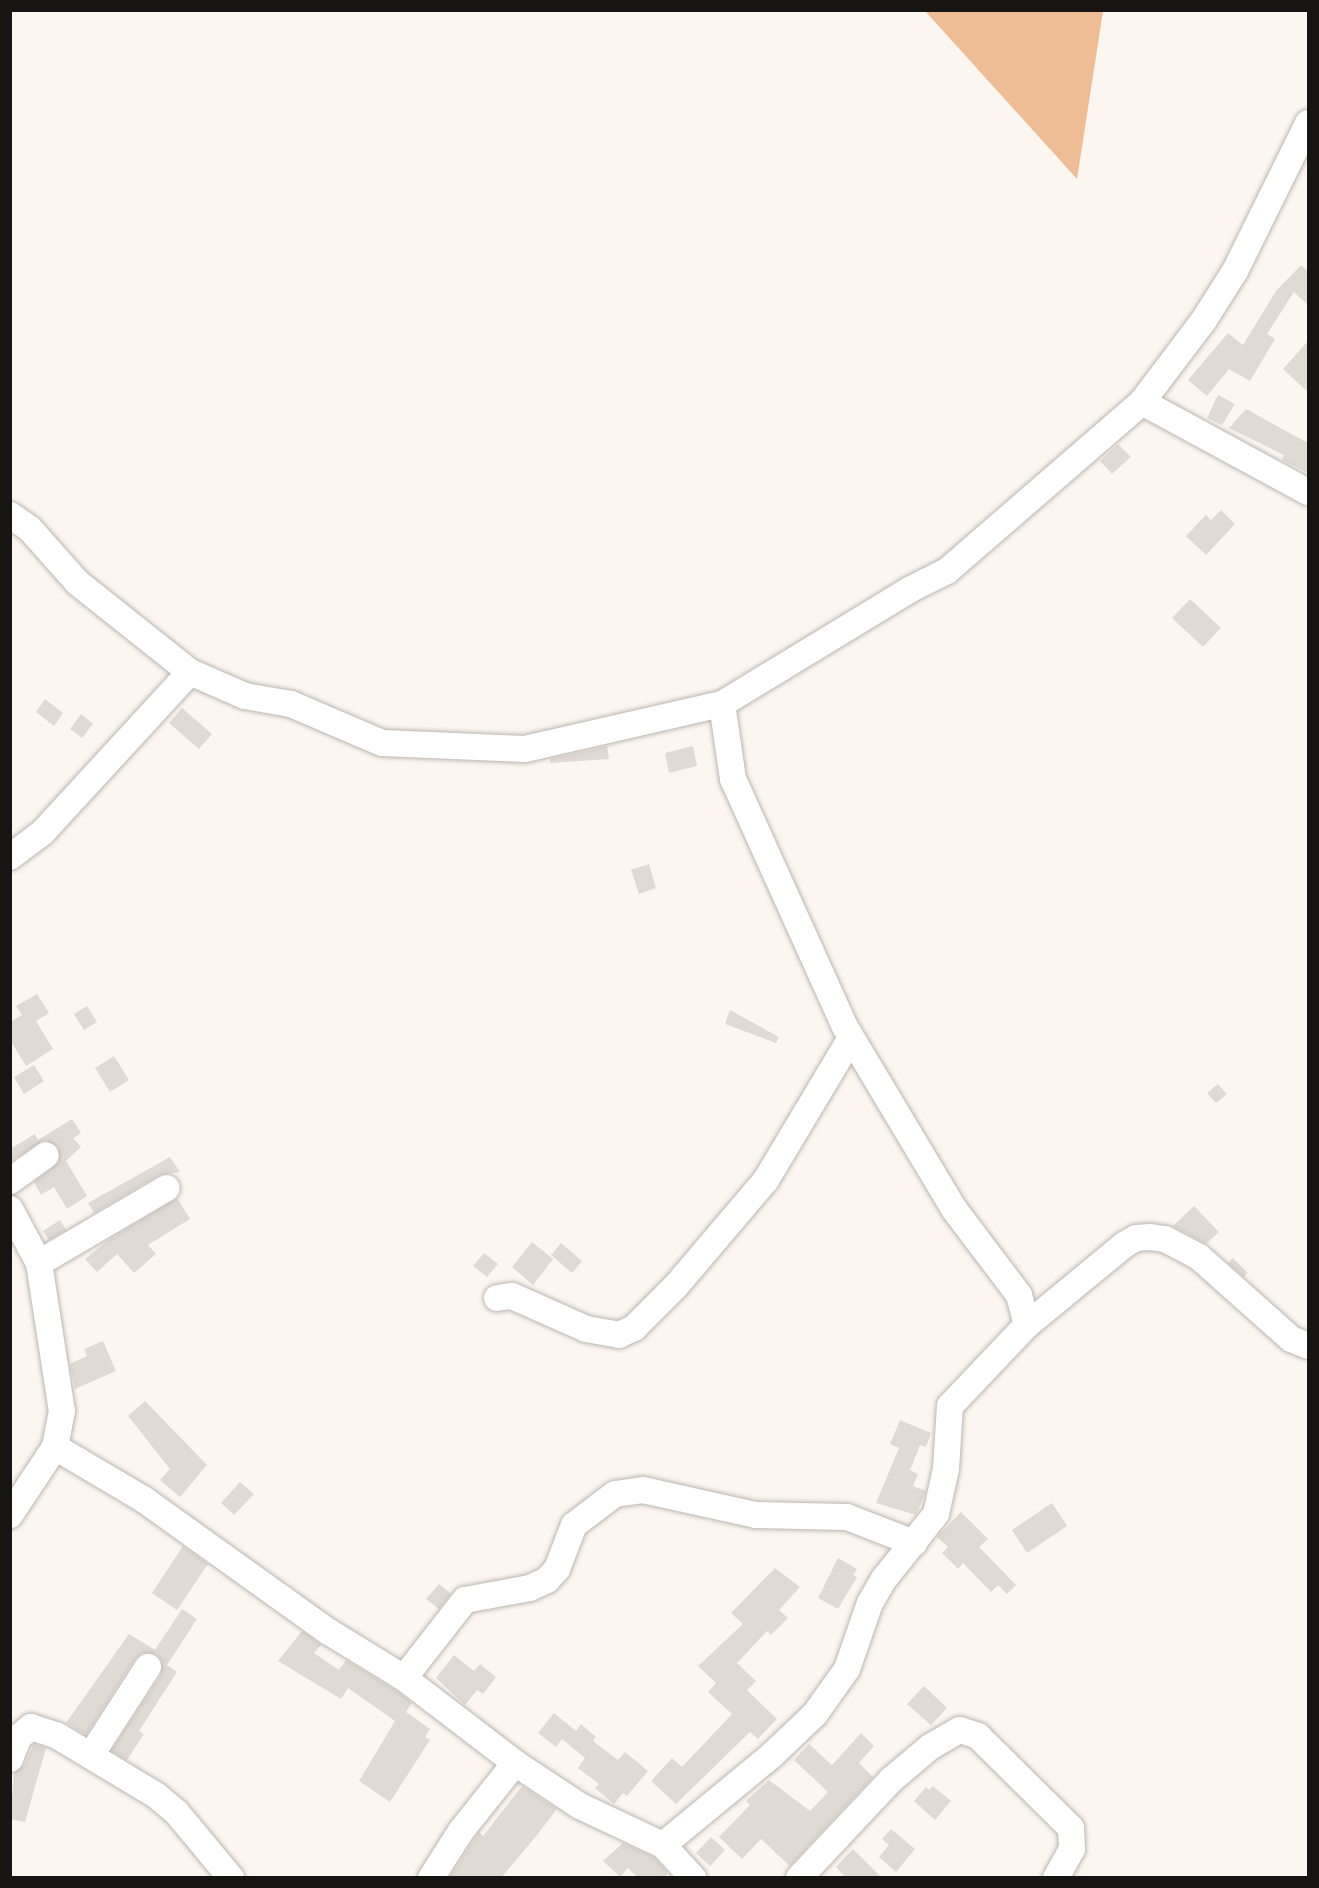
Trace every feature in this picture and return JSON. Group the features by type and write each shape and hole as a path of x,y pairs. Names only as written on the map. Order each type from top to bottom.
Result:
{"street":[{"path":"10,515 30,529 78,583 190,672 245,696 291,704 366,738 399,746 525,749 722,704 911,589 947,572 1143,402 1204,320 1235,271 1308,123"},
{"path":"1143,402 1308,492"},
{"path":"10,857 43,832 190,672"},
{"path":"722,704 733,779 851,1038 954,1209 1019,1295 1027,1325"},
{"path":"497,1298 512,1296 586,1329 619,1335 634,1328 676,1286 766,1180 851,1038"},
{"path":"10,1181 46,1155"},
{"path":"39,1263 167,1188"},
{"path":"10,1209 39,1263 62,1411 55,1447 10,1515"},
{"path":"663,1845 747,1778 815,1714 847,1669 870,1604 884,1579 936,1514 942,1496 950,1406 1027,1325 1124,1245 1136,1238 1165,1239 1199,1257 1291,1339 1308,1346"},
{"path":"55,1447 143,1499 329,1632 404,1678 515,1763 596,1815 663,1845 693,1878"},
{"path":"404,1678 465,1600 530,1588 547,1580 557,1569 574,1525 615,1494 643,1490 756,1515 847,1517 914,1543"},
{"path":"91,1755 148,1668"},
{"path":"10,1759 20,1737 31,1727 38,1727 91,1755 170,1807 231,1878"},
{"path":"799,1878 891,1780 930,1747 960,1730 978,1736 1071,1828 1072,1849 1056,1878"},
{"path":"431,1878 461,1831 515,1763"}],"shaded area":[{"path":"925,11 1103,11 1077,179"}],"building":[{"path":"1301,265 1308,271 1308,305 1294,292 1267,334 1275,339 1250,381 1229,369 1207,396 1188,380 1228,333 1243,345 1276,291"},
{"path":"1308,341 1308,392 1283,369"},
{"path":"1218,395 1235,404 1222,425 1207,418"},
{"path":"1246,409 1308,443 1308,473 1282,460 1284,455 1229,428"},
{"path":"1118,444 1131,457 1112,474 1100,461"},
{"path":"1221,510 1235,524 1206,555 1186,536 1206,515 1211,520"},
{"path":"1190,599 1221,628 1203,647 1172,618"},
{"path":"45,699 63,713 54,726 36,712"},
{"path":"182,708 212,734 199,749 169,723"},
{"path":"81,714 93,724 82,738 70,729"},
{"path":"607,746 609,759 550,763 550,759"},
{"path":"693,746 697,766 669,773 665,753"},
{"path":"649,864 656,888 639,894 631,870"},
{"path":"37,994 49,1013 36,1021 53,1049 26,1066 10,1040 10,1022 22,1015 16,1006"},
{"path":"87,1006 97,1022 84,1030 74,1014"},
{"path":"730,1010 779,1037 776,1043 725,1024"},
{"path":"114,1056 129,1080 110,1092 95,1068"},
{"path":"34,1065 44,1081 24,1094 14,1077"},
{"path":"1218,1084 1227,1094 1216,1103 1207,1093"},
{"path":"72,1119 81,1133 73,1138 81,1147 66,1161 87,1196 67,1209 54,1187 41,1195 34,1182 59,1162 58,1146 44,1140 10,1162 10,1149 35,1134 38,1140"},
{"path":"170,1157 180,1172 159,1175 94,1213 88,1203"},
{"path":"177,1198 190,1219 148,1245 156,1254 134,1273 117,1254 97,1272 85,1259 107,1241"},
{"path":"1194,1206 1219,1232 1206,1244 1173,1226"},
{"path":"60,1220 66,1230 49,1240 43,1231"},
{"path":"532,1242 553,1259 533,1285 512,1267"},
{"path":"561,1243 582,1261 572,1273 551,1255"},
{"path":"484,1253 498,1264 487,1277 473,1266"},
{"path":"1233,1258 1248,1273 1244,1277 1228,1263"},
{"path":"103,1341 116,1371 75,1389 70,1364 87,1356 84,1349"},
{"path":"145,1401 207,1465 180,1497 160,1480 170,1469 128,1416"},
{"path":"900,1420 931,1433 926,1447 920,1445 910,1470 918,1474 913,1486 926,1491 916,1515 876,1503 899,1448 890,1444"},
{"path":"240,1482 254,1494 234,1515 221,1503"},
{"path":"1052,1503 1067,1526 1027,1553 1012,1530"},
{"path":"961,1512 988,1539 979,1547 1016,1585 1007,1594 998,1585 991,1592 963,1563 958,1569 942,1553 948,1547 937,1537"},
{"path":"183,1546 208,1564 177,1610 152,1593"},
{"path":"838,1558 857,1569 853,1575 857,1577 838,1609 818,1598"},
{"path":"775,1568 800,1587 779,1610 788,1618 771,1635 767,1631 737,1663 756,1681 747,1690 777,1719 758,1739 750,1732 676,1804 651,1781 672,1758 682,1767 732,1714 708,1692 716,1683 698,1666 743,1624 731,1613"},
{"path":"439,1584 451,1594 439,1609 426,1599"},
{"path":"182,1609 197,1619 167,1665 177,1672 139,1731 144,1734 127,1760 111,1751 161,1675 162,1661 156,1654 142,1653 135,1659 86,1735 66,1723 129,1634 155,1650"},
{"path":"302,1631 321,1645 314,1653 339,1670 346,1660 395,1690 412,1703 406,1712 430,1729 425,1737 430,1740 390,1802 359,1781 395,1721 348,1688 341,1699 278,1661"},
{"path":"454,1655 474,1671 480,1664 496,1677 483,1694 477,1690 465,1705 436,1678"},
{"path":"924,1686 947,1708 931,1725 907,1704"},
{"path":"554,1713 576,1731 581,1724 596,1737 593,1741 618,1760 625,1752 648,1771 627,1796 623,1793 614,1804 595,1788 599,1784 578,1768 585,1758 562,1739 556,1747 538,1733"},
{"path":"861,1733 874,1746 859,1763 873,1777 790,1866 761,1839 742,1859 719,1837 750,1805 746,1801 769,1780 810,1811 828,1792 794,1760 809,1744 832,1765"},
{"path":"34,1744 46,1748 25,1822 10,1819 14,1773 24,1765"},
{"path":"522,1786 557,1809 537,1835 501,1878 449,1878 479,1832 483,1836"},
{"path":"933,1786 951,1801 935,1820 914,1801 926,1787 929,1790"},
{"path":"891,1829 915,1849 896,1872 879,1857 889,1845 882,1839"},
{"path":"711,1837 725,1850 710,1866 696,1853"},
{"path":"623,1843 654,1857 668,1873 664,1878 638,1878 628,1868 620,1877 603,1861"},
{"path":"853,1849 882,1878 846,1878 836,1867"}]}
